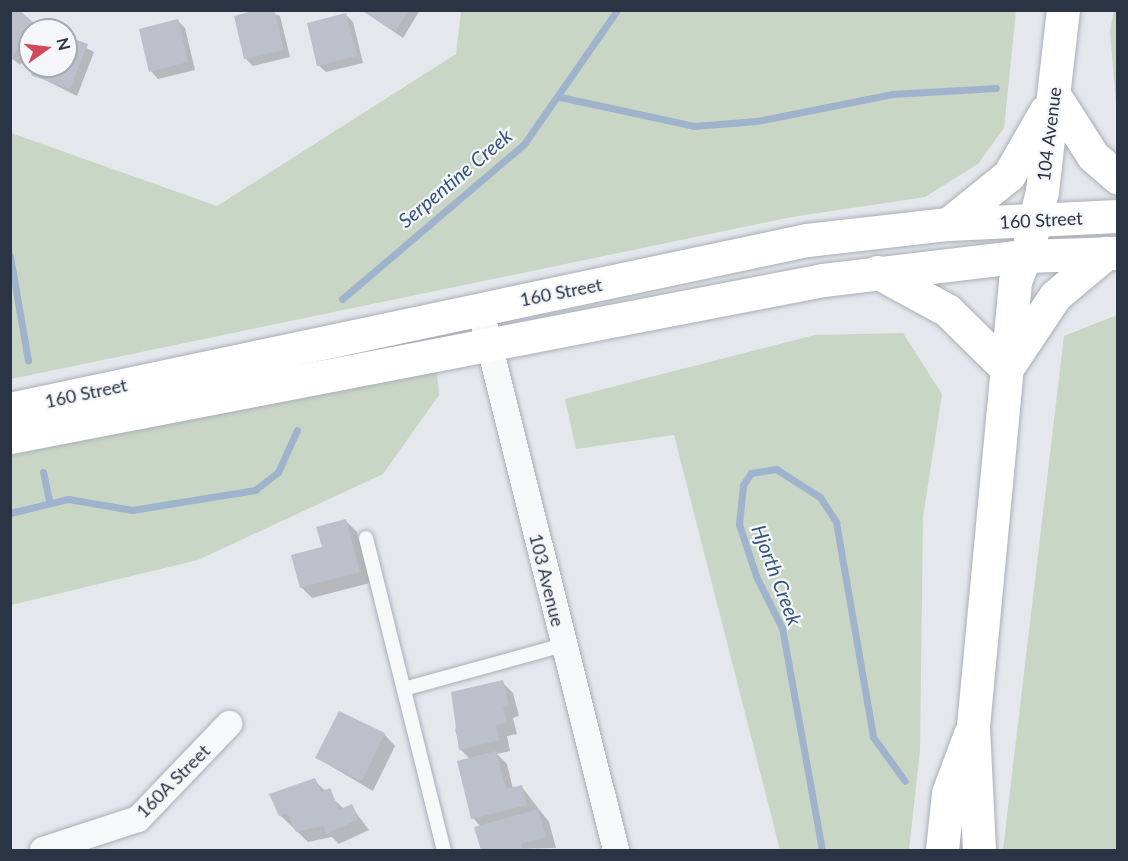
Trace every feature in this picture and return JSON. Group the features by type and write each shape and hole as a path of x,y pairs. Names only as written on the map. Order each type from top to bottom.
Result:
{"main road":[{"name":"104 Avenue","path":"973,726 1015,281 1037,221 1063,10"},
{"path":"948,224 1009,175 1054,95 1093,156 1118,178"},
{"name":"160 Street","path":"10,409 807,240 948,224 1118,216"},
{"path":"877,272 947,310 1007,369 1054,296 1112,253"},
{"name":"160 Street","path":"10,437 487,343 877,272 1025,256 1112,253"},
{"path":"942,850 948,793 973,726"},
{"path":"973,726 979,850"}],"street":[{"name":"103 Avenue","path":"480,308 616,850"},
{"name":"160A Street","path":"44,850 138,819 229,724"}],"lane":[{"path":"366,538 444,850"},
{"path":"404,689 564,645"}],"green space":[{"path":"1114,10 1118,11 1117,117 1110,31"},
{"path":"461,11 1016,11 1004,128 978,164 925,197 792,217 11,379 11,133 217,206 456,54"},
{"path":"1117,315 1117,850 1003,850 1064,336"},
{"path":"903,333 942,394 923,517 920,750 909,850 780,850 674,435 576,449 565,399 815,335"},
{"path":"436,360 439,395 383,474 198,560 11,605 10,456"}],"building":[{"path":"10,10 19,10 28,18 18,18 18,49 12,59"},
{"path":"257,10 274,10 284,50 244,59 234,16"},
{"path":"361,10 409,10 395,32"},
{"path":"346,13 357,56 317,66 307,23"},
{"path":"178,19 188,62 149,72 139,29"},
{"path":"78,40 88,44 78,69"},
{"path":"39,78 74,78 70,89"},
{"path":"346,519 360,572 300,588 291,555 322,547 316,527"},
{"path":"503,680 509,706 503,707 507,723 496,725 500,740 459,750 451,692"},
{"path":"339,711 385,733 362,781 315,758"},
{"path":"496,751 506,789 522,785 527,805 471,819 457,761"},
{"path":"315,778 321,792 330,788 339,810 352,804 359,819 326,834 323,826 296,832 287,813 279,816 269,794"},
{"path":"538,809 546,837 521,844 523,850 481,850 474,827"}],"waterway":[{"name":"Serpentine Creek","path":"342,299 524,144 617,10"},
{"path":"560,97 694,126 757,121 892,94 996,88"},
{"path":"10,256 28,360"},
{"name":"Serpentine Creek","path":"10,513 68,499 132,510 255,490 278,472 297,430"},
{"name":"Hjorth Creek","path":"822,850 782,628 756,576 739,524 743,485 751,473 776,469 820,497 836,522 873,737 905,781"},
{"path":"43,472 49,501"}]}
